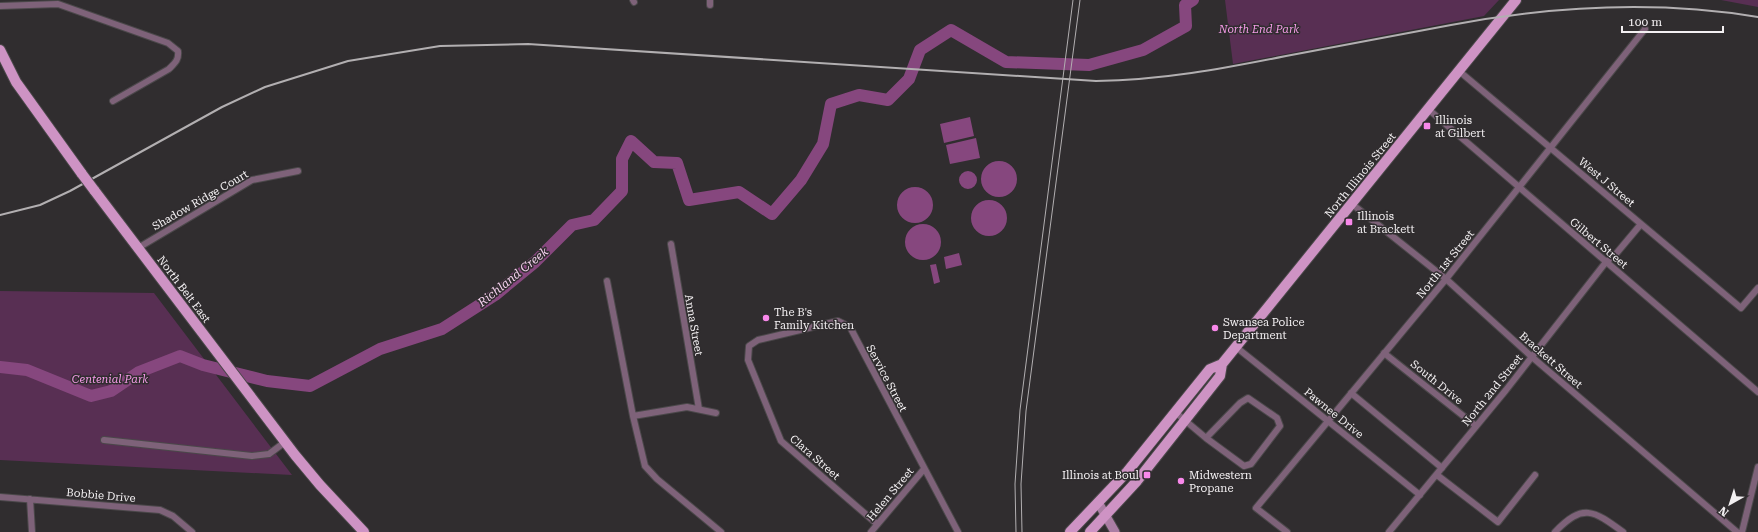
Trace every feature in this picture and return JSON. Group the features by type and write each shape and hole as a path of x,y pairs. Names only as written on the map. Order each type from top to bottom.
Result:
{"main road":[{"name":"North Illinois Street","path":"1070,532 1099,504 1210,369 1222,364 1516,0"},
{"name":"North Belt East","path":"0,50 20,88 94,190 285,442 320,485 364,532"},
{"name":"North Illinois Street","path":"1090,532 1106,516 1220,376 1222,364"}],"street":[{"path":"0,6 58,4 168,43 178,51 179,57 176,63 169,69 113,101"},
{"name":"North 1st Street","path":"1287,532 1256,508 1384,352 1446,280 1645,29"},
{"name":"West J Street","path":"1459,71 1741,308 1758,288"},
{"name":"Gilbert Street","path":"1428,109 1758,392"},
{"name":"Shadow Ridge Court","path":"138,248 252,180 298,171"},
{"name":"Brackett Street","path":"1352,204 1446,280 1532,357 1737,532"},
{"name":"North 2nd Street","path":"1389,532 1532,357 1606,262 1615,255 1641,224"},
{"name":"Anna Street","path":"671,244 699,409"},
{"path":"608,281 633,416 644,466 657,479 721,532"},
{"name":"Service Street","path":"749,346 758,340 838,321 850,327 958,532"},
{"name":"Clara Street","path":"749,346 748,360 781,441 877,524"},
{"name":"Pawnee Drive","path":"1236,347 1420,495"},
{"name":"South Drive","path":"1384,352 1476,426"},
{"path":"1351,393 1442,468"},
{"path":"1175,412 1206,438 1244,466 1251,464 1280,426 1277,418 1248,398 1240,402 1206,438"},
{"path":"633,416 687,407 716,413"},
{"path":"104,440 252,456 269,454 285,442"},
{"path":"1742,532 1758,467"},
{"name":"Helen Street","path":"871,532 924,469"},
{"path":"1437,475 1498,522 1535,475"},
{"name":"Bobbie Drive","path":"0,497 160,510 173,516 192,532"},
{"path":"30,499 32,532"},
{"path":"1099,504 1115,532"},
{"path":"1555,532 1567,519 1578,513 1587,512 1597,515 1623,532"}],"green space":[{"name":"North End Park","path":"1225,0 1499,0 1484,16 1233,64"},
{"path":"1721,0 1758,0 1758,7"},
{"name":"Centenial Park","path":"0,291 154,293 292,475 0,460"}],"shaded area":[{"path":"970,117 974,136 944,143 940,124"},
{"path":"976,138 980,158 950,164 946,145"},
{"path":"1003,161 1012,166 1016,172 1016,186 1012,192 1003,197 995,197 986,192 982,186 981,175 986,166 992,162"},
{"path":"964,171 972,171 977,176 975,187 972,189 964,189 959,184 959,176"},
{"path":"919,187 928,192 932,198 932,212 928,218 919,223 911,223 902,218 898,212 897,201 902,192 908,188"},
{"path":"993,200 1002,205 1006,211 1006,225 1002,231 993,236 985,236 976,231 972,225 971,214 976,205 982,201"},
{"path":"927,224 936,229 940,235 940,249 936,255 927,260 919,260 910,255 906,249 905,238 910,229 916,225"},
{"path":"959,253 962,265 946,269 944,257"},
{"path":"936,264 940,282 934,284 930,265"}],"waterway":[{"name":"Richland Creek","path":"0,367 27,370 91,396 111,391 139,372 180,356 203,365 267,381 310,386 380,349 442,329 495,295 535,262 572,225 594,220 622,191 622,159 631,141 654,162 677,163 689,200 739,192 772,214 801,180 823,144 831,104 859,95 888,100 909,79 920,50 951,30 1006,62 1089,65 1143,50 1186,26 1185,5 1193,0"}],"tram line":[{"path":"1016,532 1015,484 1020,410 1073,0"},
{"path":"1022,532 1021,484 1026,411 1080,0"}],"railway":[{"path":"0,215 40,205 70,191 222,107 265,87 348,61 440,46 528,44 1096,81 1168,76 1215,69 1451,25 1527,13 1643,7 1681,8 1758,17"}],"place":[{"name":"Illinois at Gilbert","path":"1427,126"},
{"name":"Illinois at Brackett","path":"1349,222"},
{"name":"The B's Family Kitchen","path":"766,318"},
{"name":"Swansea Police Department","path":"1215,328"},
{"name":"Illinois at Boul","path":"1147,475"},
{"name":"Midwestern Propane","path":"1181,481"}]}
